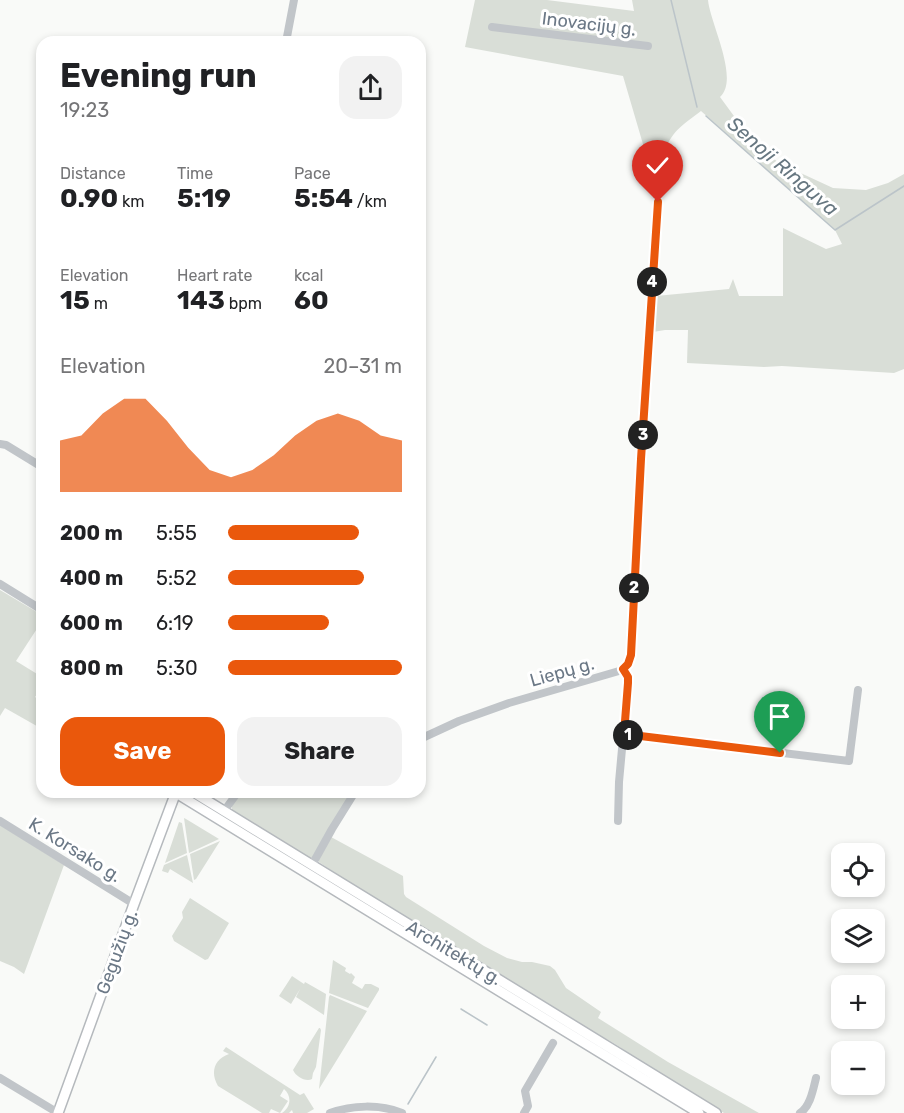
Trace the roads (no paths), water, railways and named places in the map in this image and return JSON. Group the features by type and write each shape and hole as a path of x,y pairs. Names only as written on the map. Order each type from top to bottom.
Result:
{"main road":[{"name":"Gegužių g.","path":"58,1113 174,798"},
{"name":"Architektų g.","path":"186,798 716,1113"},
{"name":"Architektų g.","path":"203,798 312,865 384,915 699,1113"}],"street":[{"path":"287,36 294,0"},
{"name":"Inovacijų g.","path":"492,27 648,46"},
{"name":"Liepų g.","path":"426,736 498,707 623,669 628,664 631,655 648,344 658,213 657,182"},
{"path":"0,444 6,445 36,464"},
{"path":"0,584 36,605"},
{"path":"618,821 619,782 628,683 628,677 623,669"},
{"path":"624,734 849,761 858,690"},
{"path":"224,811 233,798"},
{"path":"312,865 351,798"},
{"name":"K. Korsako g.","path":"0,821 134,904"},
{"path":"524,1113 528,1106 525,1091 553,1043"},
{"path":"0,1078 58,1113"},
{"path":"800,1113 808,1105 816,1078"},
{"path":"330,1113 346,1108 369,1107 402,1113"}],"waterway":[{"name":"Senoji Ringuva","path":"671,0 697,107"},
{"name":"Senoji Ringuva","path":"706,116 835,230 904,186"},
{"path":"461,1009 487,1025"},
{"path":"408,1104 436,1057"}]}
